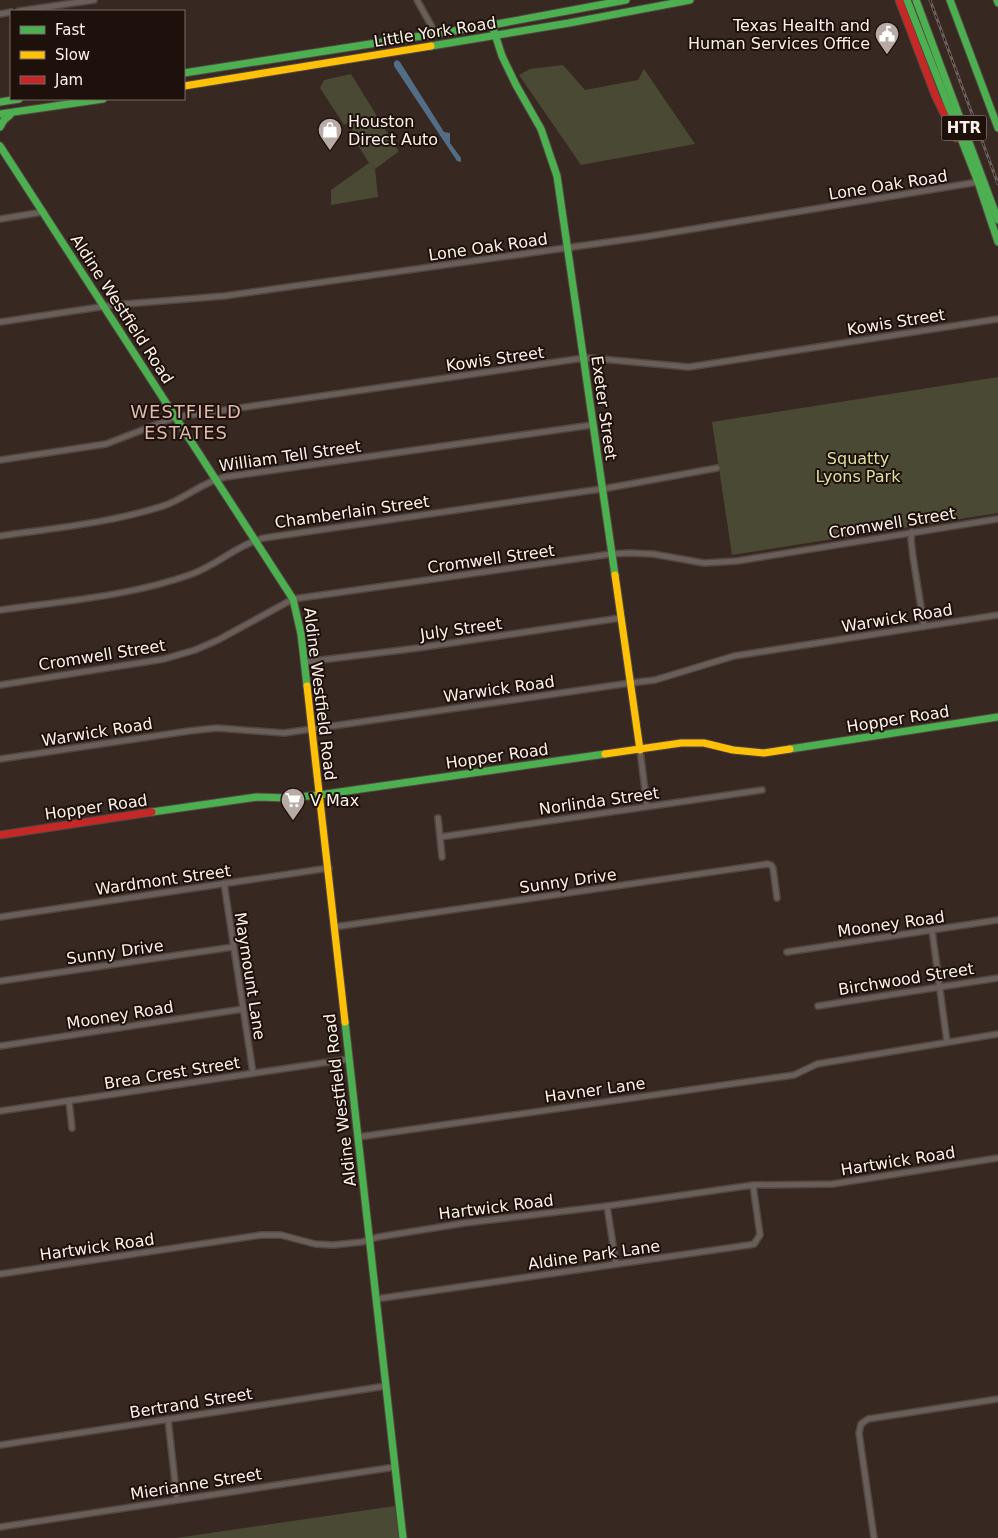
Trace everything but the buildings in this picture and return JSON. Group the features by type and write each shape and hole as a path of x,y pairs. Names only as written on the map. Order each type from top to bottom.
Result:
{"main road":[{"name":"Little York Road","path":"185,73 492,25 626,0"},
{"name":"Little York Road","path":"185,86 496,36 690,0"},
{"path":"899,0 944,116 978,182"},
{"path":"907,0 978,182 998,242"},
{"name":"HTR","path":"916,0 998,220"},
{"name":"HTR","path":"950,0 998,128"},
{"path":"567,11 569,23"},
{"name":"Exeter Street","path":"492,25 502,56 538,123 557,176 640,750"},
{"path":"240,64 243,77"},
{"path":"0,102 13,100"},
{"path":"0,114 96,100"},
{"path":"0,127 1,122 6,117 17,112"},
{"name":"Aldine Westfield Road","path":"0,146 293,599 302,634 403,1538"},
{"name":"Hopper Road","path":"0,835 257,797 319,796 681,743 704,743 733,750 764,753 998,717"}],"street":[{"path":"26,10 94,0"},
{"path":"417,0 436,34"},
{"name":"Lone Oak Road","path":"0,322 104,306 216,297 567,248 978,182"},
{"path":"0,219 43,212"},
{"name":"Kowis Street","path":"0,460 106,444 176,417 589,358 689,368 998,319"},
{"name":"William Tell Street","path":"0,536 120,518 166,505 216,479 592,425"},
{"name":"Chamberlain Street","path":"0,610 135,590 193,573 256,540 602,488 717,468"},
{"name":"Cromwell Street","path":"0,685 164,659 195,650 218,640 293,599 611,554 653,554 704,564 737,561 998,519"},
{"path":"912,532 913,558 924,626"},
{"name":"Warwick Road","path":"0,759 217,728 284,733 654,680 734,656 998,615"},
{"name":"July Street","path":"305,662 418,648 620,618"},
{"name":"Exeter Street","path":"640,750 647,806"},
{"name":"Norlinda Street","path":"440,837 762,790"},
{"path":"438,818 442,856"},
{"name":"Sunny Drive","path":"334,927 768,864 772,865 773,868 777,898"},
{"name":"Wardmont Street","path":"0,916 329,868"},
{"name":"Maymount Lane","path":"224,883 253,1073"},
{"name":"Mooney Road","path":"787,952 998,920"},
{"path":"932,930 947,1042"},
{"name":"Sunny Drive","path":"0,981 233,947"},
{"name":"Birchwood Street","path":"818,1006 998,978"},
{"name":"Mooney Road","path":"0,1046 243,1009"},
{"name":"Havner Lane","path":"358,1137 794,1075 817,1064 833,1060 998,1034"},
{"name":"Brea Crest Street","path":"0,1111 349,1058"},
{"path":"69,1101 72,1128"},
{"name":"Hartwick Road","path":"0,1274 261,1235 281,1235 324,1246 362,1242 464,1223 607,1206 753,1185 833,1184 998,1158"},
{"name":"Aldine Park Lane","path":"376,1299 754,1244 760,1235 753,1185"},
{"path":"607,1206 616,1264"},
{"name":"Bertrand Street","path":"0,1445 386,1386"},
{"path":"874,1538 859,1433 862,1424 868,1419 998,1399"},
{"path":"168,1419 178,1500"},
{"name":"Mierianne Street","path":"0,1527 395,1466"}],"green space":[{"path":"563,65 585,90 638,80 644,69 695,144 581,165 519,75 530,69"},
{"path":"351,74 398,152 375,169 378,197 331,205 331,190 369,163 354,139 356,136 348,123 344,125 320,88 324,80"},
{"name":"Squatty Lyons Park","path":"998,377 998,513 732,555 712,422"},
{"path":"395,1506 399,1538 176,1538"}],"water":[{"path":"397,60 444,132 450,133 450,143 461,158 461,162 457,161 394,66 394,62"}],"railway":[{"path":"930,0 998,184"}],"traffic: fast":[{"path":"185,73 492,25 626,0"},
{"path":"431,46 690,0"},
{"path":"907,0 978,182 998,242"},
{"path":"916,0 998,220"},
{"path":"950,0 998,128"},
{"path":"492,25 502,56 541,129 557,176 615,575"},
{"path":"0,102 13,100"},
{"path":"0,114 96,100"},
{"path":"0,127 10,115"},
{"path":"0,146 293,599 301,634 307,686"},
{"path":"790,749 998,717"},
{"path":"152,812 257,797 288,798 319,795 605,754"},
{"path":"345,1022 403,1538"}],"traffic: slow":[{"path":"185,86 431,46"},
{"path":"615,575 640,750"},
{"path":"307,686 345,1022"},
{"path":"605,754 681,743 704,743 733,750 764,753 790,749"}],"traffic: jam":[{"path":"899,0 935,95 956,138"},
{"path":"0,835 152,812"}],"place":[{"name":"Texas Health and Human Services Office","path":"887,55"},
{"name":"Houston Direct Auto","path":"330,151"},
{"name":"V Max","path":"293,821"}],"district":[{"name":"WESTFIELD ESTATES","path":"186,421"}]}
